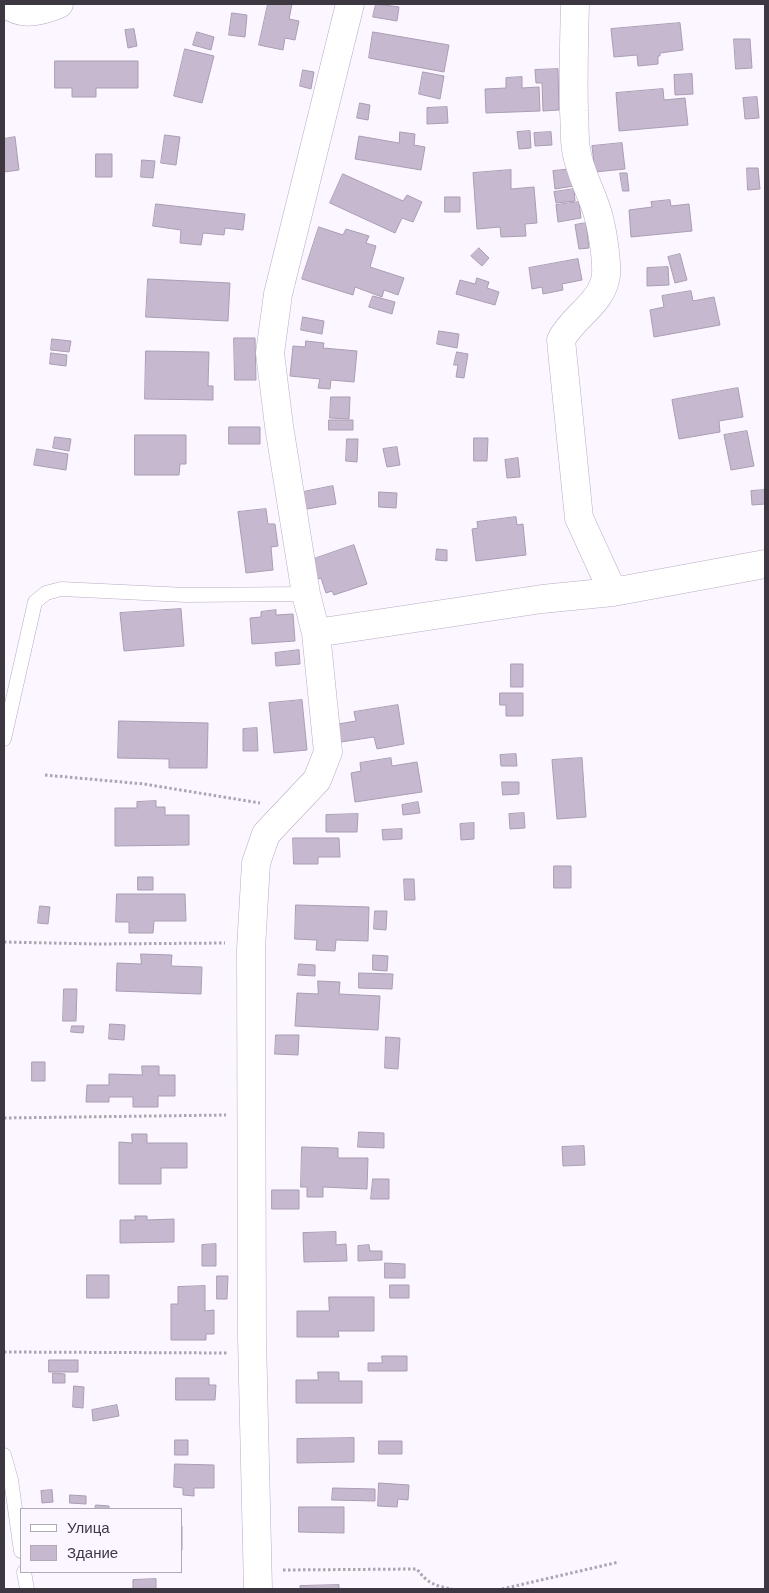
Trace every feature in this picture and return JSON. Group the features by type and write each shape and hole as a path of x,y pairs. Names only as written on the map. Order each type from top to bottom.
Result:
{"street":[{"path":"7,4 13,9 35,12 59,4"},
{"path":"258,1580 253,1353 251,943 256,863 266,834 317,780 328,752 316,632 306,594 279,426 270,352 278,294 350,4"},
{"path":"575,4 575,147 580,169 597,210 603,240 606,275 602,289 595,300 564,333 561,340 579,518 613,592"},
{"path":"316,632 542,599 613,592 765,564"}],"lane":[{"path":"4,739 36,602 46,593 62,589 186,595 306,594"},
{"path":"4,1454 20,1545"},
{"path":"24,1573 27,1589"}],"path":[{"path":"45,775 144,784 290,808"},
{"path":"4,942 97,944 251,943"},
{"path":"4,1118 252,1115"},
{"path":"4,1352 253,1353"},
{"path":"502,1589 619,1562"},
{"path":"258,1580 417,1569 425,1580 440,1587 452,1589"}],"building":[{"path":"268,4 292,4 289,19 299,21 295,40 285,38 283,50 259,45"},
{"path":"376,4 399,7 397,21 373,17"},
{"path":"232,13 247,15 245,37 229,35"},
{"path":"680,23 683,50 660,53 658,64 638,66 637,55 614,57 611,29"},
{"path":"134,29 137,46 128,48 125,30"},
{"path":"197,32 214,37 211,50 193,45"},
{"path":"373,32 449,45 444,72 369,58"},
{"path":"734,39 750,39 752,68 736,69"},
{"path":"185,49 214,56 202,103 174,96"},
{"path":"55,61 138,61 138,88 96,88 96,97 72,97 72,88 55,88"},
{"path":"558,69 559,110 543,111 542,83 536,83 535,70"},
{"path":"303,70 314,72 311,89 300,86"},
{"path":"423,72 444,76 440,99 419,94"},
{"path":"692,74 693,94 675,95 674,75"},
{"path":"522,77 522,88 539,87 540,111 486,113 485,89 506,88 506,78"},
{"path":"663,89 664,100 685,98 688,125 619,131 616,93"},
{"path":"757,97 759,118 745,119 743,98"},
{"path":"360,103 370,105 368,120 357,118"},
{"path":"447,107 448,123 427,124 427,108"},
{"path":"530,131 531,148 519,149 517,132"},
{"path":"400,132 415,134 414,145 425,147 421,170 355,159 359,136 399,143"},
{"path":"551,132 552,145 535,146 534,133"},
{"path":"165,135 180,137 176,165 161,163"},
{"path":"15,137 19,170 4,172 4,139"},
{"path":"622,143 625,169 595,172 592,146"},
{"path":"96,154 112,154 112,177 96,177"},
{"path":"142,160 155,161 153,178 141,177"},
{"path":"747,168 758,168 760,189 748,190"},
{"path":"572,169 574,186 555,189 553,171"},
{"path":"511,170 511,189 534,187 537,223 525,224 526,236 501,237 500,227 477,229 473,173"},
{"path":"620,173 627,173 629,191 623,191"},
{"path":"343,174 403,201 407,195 422,202 413,222 402,218 395,233 330,203"},
{"path":"574,189 575,201 556,203 554,192"},
{"path":"445,197 460,197 460,212 445,212"},
{"path":"670,200 671,206 689,204 692,231 631,237 629,210 652,207 651,202"},
{"path":"579,202 581,218 558,222 556,205"},
{"path":"156,204 245,214 243,230 225,228 224,235 203,233 201,245 180,243 181,230 153,226"},
{"path":"586,223 589,248 579,249 575,225"},
{"path":"319,227 343,235 346,229 369,236 366,243 376,246 370,267 404,278 398,295 384,290 382,297 355,287 353,295 302,279"},
{"path":"479,248 489,258 482,266 471,256"},
{"path":"680,254 687,280 675,283 668,257"},
{"path":"578,259 582,280 562,284 563,290 543,294 542,287 532,289 529,268"},
{"path":"668,267 669,285 647,286 647,268"},
{"path":"477,278 489,282 487,288 499,292 495,305 456,294 460,280 475,284"},
{"path":"148,279 230,283 228,321 146,317"},
{"path":"691,291 693,301 714,297 720,325 654,337 650,310 664,307 662,296"},
{"path":"373,296 395,302 392,314 369,307"},
{"path":"303,317 324,321 322,334 301,330"},
{"path":"439,331 459,334 457,348 437,344"},
{"path":"234,338 255,338 256,380 235,380"},
{"path":"52,339 71,341 69,352 51,350"},
{"path":"306,341 324,343 323,348 357,351 354,382 331,380 330,389 318,388 320,379 290,376 293,346 305,347"},
{"path":"146,351 209,352 208,386 213,386 213,400 145,399"},
{"path":"457,352 468,354 464,378 456,377 458,365 454,365"},
{"path":"51,353 67,355 66,366 50,364"},
{"path":"738,388 743,417 719,421 720,432 679,439 672,400"},
{"path":"331,397 350,397 349,419 330,418"},
{"path":"329,420 353,420 353,430 329,430"},
{"path":"229,427 260,427 260,444 229,444"},
{"path":"747,431 754,466 731,470 724,435"},
{"path":"135,435 186,435 186,464 180,464 179,475 135,475"},
{"path":"55,437 71,439 69,451 53,448"},
{"path":"474,438 488,438 487,461 474,461"},
{"path":"347,439 358,439 357,462 346,461"},
{"path":"397,447 400,465 387,467 383,449"},
{"path":"37,449 68,454 66,470 34,465"},
{"path":"518,458 520,477 507,478 505,460"},
{"path":"333,486 336,504 301,510 298,493"},
{"path":"765,490 765,504 752,505 751,491"},
{"path":"379,492 397,493 396,508 379,507"},
{"path":"266,509 268,524 275,524 278,546 271,547 273,570 246,573 238,512"},
{"path":"516,517 517,525 523,524 526,555 476,561 472,529 478,528 477,522"},
{"path":"354,545 367,584 334,595 332,591 326,593 321,578 315,580 308,561"},
{"path":"437,549 447,550 447,561 436,560"},
{"path":"181,609 184,646 124,651 120,613"},
{"path":"276,610 276,615 293,614 295,641 252,644 250,618 261,617 261,612"},
{"path":"299,650 300,664 276,666 275,653"},
{"path":"511,664 523,664 523,687 511,687"},
{"path":"500,693 523,693 523,716 506,716 506,705 500,705"},
{"path":"302,700 307,750 274,753 269,703"},
{"path":"398,705 404,744 377,749 374,737 341,742 338,724 356,721 354,712"},
{"path":"119,721 208,723 207,768 169,768 169,759 118,758"},
{"path":"257,728 258,751 243,751 243,729"},
{"path":"516,754 517,766 501,766 500,755"},
{"path":"391,758 392,766 417,762 422,792 355,802 351,773 361,771 360,763"},
{"path":"582,758 586,817 557,819 552,760"},
{"path":"502,782 519,782 519,794 503,795"},
{"path":"156,801 156,807 165,807 165,815 189,815 189,845 115,846 115,808 137,808 137,802"},
{"path":"418,802 420,813 403,815 402,805"},
{"path":"524,813 525,828 510,829 509,814"},
{"path":"358,814 357,832 326,832 326,815"},
{"path":"474,823 474,839 461,840 460,824"},
{"path":"402,829 402,839 383,840 382,830"},
{"path":"293,838 339,838 340,857 318,857 318,864 294,864"},
{"path":"554,866 571,866 571,888 554,888"},
{"path":"138,877 153,877 153,890 138,890"},
{"path":"404,879 414,879 415,900 405,900"},
{"path":"117,894 185,894 186,921 154,921 153,933 129,933 129,922 116,922"},
{"path":"296,905 369,907 368,941 336,940 335,951 316,950 317,940 295,939"},
{"path":"40,906 50,907 48,924 38,923"},
{"path":"375,911 387,911 386,930 374,929"},
{"path":"141,954 172,955 171,966 202,967 201,994 116,991 117,963 141,964"},
{"path":"373,955 388,956 387,971 373,970"},
{"path":"299,964 315,965 315,976 298,975"},
{"path":"359,973 393,974 392,989 359,988"},
{"path":"318,981 340,982 339,994 380,996 378,1030 295,1026 297,993 318,994"},
{"path":"64,989 77,989 76,1021 63,1021"},
{"path":"110,1024 125,1025 124,1040 109,1039"},
{"path":"72,1026 84,1026 83,1033 71,1032"},
{"path":"276,1035 299,1035 298,1055 275,1054"},
{"path":"386,1037 400,1038 398,1069 385,1068"},
{"path":"32,1062 45,1062 45,1081 32,1081"},
{"path":"142,1066 159,1066 159,1075 175,1075 175,1096 158,1096 158,1107 133,1107 133,1097 109,1097 109,1102 86,1102 87,1085 109,1085 109,1074 142,1075"},
{"path":"359,1132 384,1133 384,1148 358,1147"},
{"path":"132,1134 147,1134 147,1143 187,1143 187,1168 161,1168 161,1184 119,1184 119,1142 132,1143"},
{"path":"584,1146 585,1165 563,1166 562,1147"},
{"path":"302,1147 338,1148 338,1158 368,1158 367,1189 323,1187 323,1197 307,1197 307,1187 301,1187"},
{"path":"373,1179 389,1179 389,1199 371,1199"},
{"path":"272,1190 299,1190 299,1209 272,1209"},
{"path":"135,1216 147,1216 147,1220 174,1219 174,1242 120,1243 120,1220 135,1220"},
{"path":"336,1232 336,1245 346,1244 347,1261 304,1262 303,1233"},
{"path":"216,1244 216,1266 202,1266 202,1245"},
{"path":"369,1245 370,1251 382,1251 382,1260 358,1261 358,1246"},
{"path":"385,1263 405,1264 405,1278 385,1278"},
{"path":"87,1275 109,1275 109,1298 87,1298"},
{"path":"217,1276 228,1276 227,1299 217,1299"},
{"path":"390,1285 409,1285 409,1298 390,1298"},
{"path":"205,1286 205,1311 214,1310 214,1334 206,1334 206,1340 171,1340 171,1304 178,1304 178,1287"},
{"path":"329,1297 374,1297 374,1331 338,1331 339,1337 297,1337 297,1311 329,1311"},
{"path":"382,1356 407,1356 407,1371 368,1371 368,1363 382,1363"},
{"path":"49,1360 78,1360 78,1372 49,1372"},
{"path":"318,1372 339,1372 339,1381 362,1381 362,1403 296,1403 296,1380 318,1380"},
{"path":"53,1373 65,1374 65,1383 53,1383"},
{"path":"176,1378 209,1378 209,1385 216,1385 215,1400 176,1400"},
{"path":"74,1386 84,1387 83,1408 73,1407"},
{"path":"117,1405 119,1416 93,1421 92,1410"},
{"path":"354,1438 354,1462 297,1463 297,1439"},
{"path":"175,1440 188,1440 188,1455 175,1455"},
{"path":"379,1441 402,1441 402,1454 379,1454"},
{"path":"175,1464 214,1465 214,1488 194,1488 194,1496 183,1495 183,1488 174,1487"},
{"path":"379,1483 409,1485 408,1500 398,1499 397,1507 378,1506"},
{"path":"333,1488 375,1489 375,1501 332,1500"},
{"path":"52,1490 53,1502 42,1503 41,1491"},
{"path":"70,1495 86,1496 86,1504 70,1503"},
{"path":"96,1505 109,1506 109,1508 95,1508"},
{"path":"299,1507 344,1507 344,1533 299,1532"},
{"path":"156,1579 156,1589 133,1589 133,1580"},
{"path":"339,1585 339,1589 300,1589 300,1586"}]}
